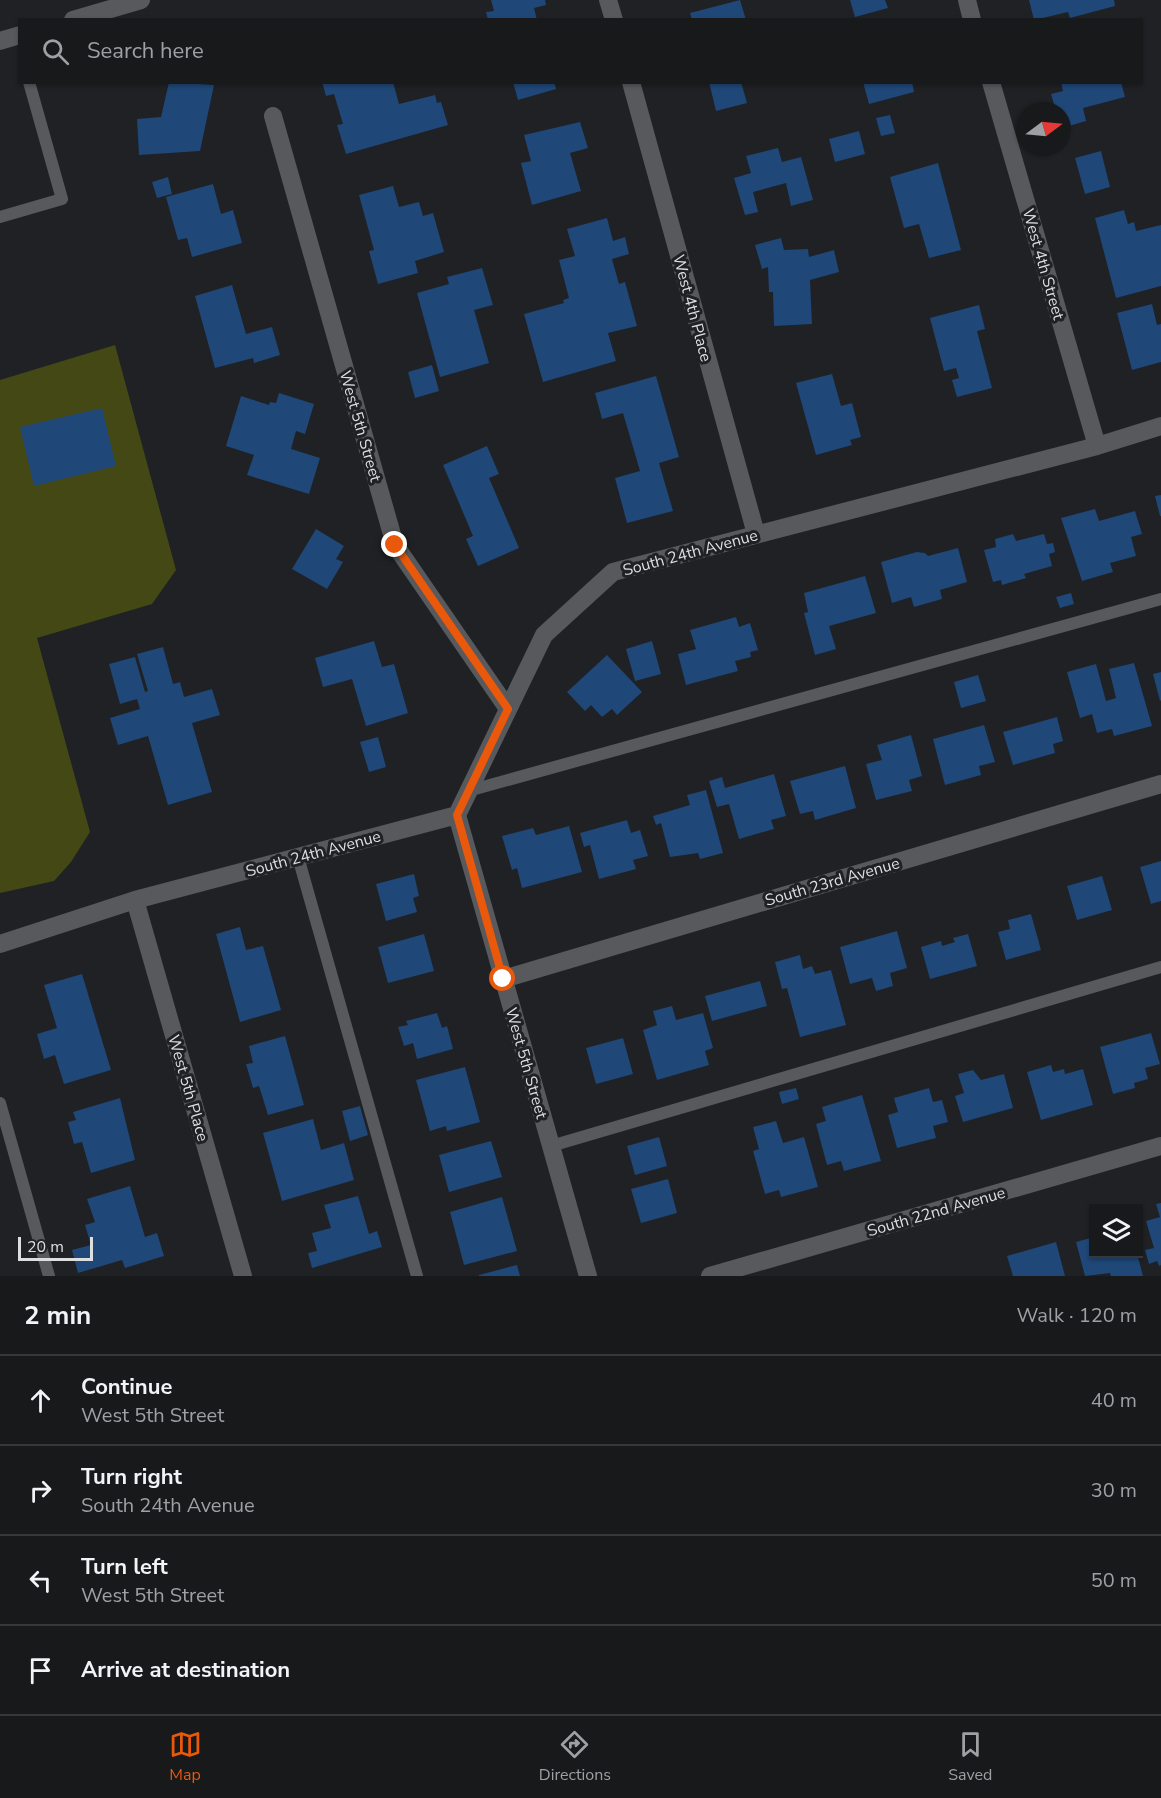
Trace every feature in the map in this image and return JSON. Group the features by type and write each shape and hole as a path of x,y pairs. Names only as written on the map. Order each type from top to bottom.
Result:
{"street":[{"path":"80,18 141,0"},
{"path":"608,0 613,18"},
{"path":"967,0 972,18"},
{"name":"West 4th Place","path":"632,84 756,534"},
{"name":"West 4th Street","path":"992,84 1096,446"},
{"name":"West 5th Street","path":"273,116 395,545 508,709"},
{"name":"South 24th Avenue","path":"0,944 135,900 457,815 544,635 613,572 1096,446 1161,426"},
{"name":"South 23rd Avenue","path":"503,979 1161,784"},
{"name":"West 5th Street","path":"457,815 588,1276"},
{"name":"West 5th Place","path":"135,900 243,1276"},
{"name":"South 22nd Avenue","path":"710,1276 1161,1146"}],"lane":[{"path":"0,217 62,199 30,84"},
{"path":"468,791 1161,599"},
{"path":"298,857 417,1276"},
{"path":"551,1146 1161,967"},
{"path":"0,1103 49,1276"}],"green space":[{"path":"115,345 176,570 152,604 37,638 90,832 71,862 54,881 0,893 0,380"}],"building":[{"path":"491,0 545,0 546,5 534,8 536,18 488,18 486,12 494,11"},
{"path":"740,0 745,18 691,18 690,13"},
{"path":"850,0 885,0 888,8 855,17"},
{"path":"1029,0 1114,0 1115,6 1070,18 1068,12 1034,18"},
{"path":"169,84 214,85 200,151 139,155 137,119 161,117"},
{"path":"323,84 394,84 399,104 435,95 437,103 441,102 448,125 346,154 337,125 343,124 334,94 326,96"},
{"path":"514,84 555,84 556,89 518,100"},
{"path":"709,84 742,84 747,103 716,111"},
{"path":"864,84 912,84 914,92 869,104"},
{"path":"1061,84 1122,84 1125,97 1083,108 1086,121 1071,125 1071,102 1053,102 1051,94 1063,91"},
{"path":"890,115 895,133 881,136 876,118"},
{"path":"580,122 588,148 570,153 581,191 532,205 521,163 531,161 524,135"},
{"path":"859,131 865,154 835,162 829,139"},
{"path":"778,148 782,162 801,157 813,200 791,206 786,183 753,192 758,212 745,215 734,178 751,173 746,156"},
{"path":"1101,151 1110,187 1085,194 1075,158"},
{"path":"938,163 961,250 929,258 919,224 904,228 890,177"},
{"path":"168,177 172,194 157,198 152,182"},
{"path":"213,184 221,214 233,210 242,243 192,257 187,238 178,240 166,197"},
{"path":"393,186 399,207 419,202 423,216 433,213 444,252 415,261 418,273 378,284 369,251 374,250 359,195"},
{"path":"1124,210 1128,224 1134,222 1136,231 1161,225 1161,286 1116,298 1095,218"},
{"path":"607,218 613,241 625,237 629,254 612,259 619,284 625,282 637,326 608,333 616,361 543,382 524,314 564,303 563,300 569,298 559,260 575,256 567,229"},
{"path":"781,238 784,250 808,249 809,257 834,250 839,272 810,280 812,324 774,326 773,292 769,292 768,267 762,269 755,245"},
{"path":"482,268 493,305 474,310 489,363 440,377 417,293 449,284 447,277"},
{"path":"232,285 246,334 272,327 280,355 254,363 253,358 215,368 195,296"},
{"path":"1152,304 1157,325 1161,324 1161,362 1132,370 1117,313"},
{"path":"979,305 985,329 977,331 992,388 957,397 952,380 959,378 956,368 944,371 930,318"},
{"path":"432,365 439,391 415,398 408,372"},
{"path":"832,374 841,406 852,403 861,437 850,440 852,445 816,455 796,383"},
{"path":"656,376 679,457 659,463 673,511 627,523 615,478 640,471 623,413 602,419 595,393"},
{"path":"279,393 314,404 305,434 296,431 291,449 320,458 309,494 247,475 254,455 226,446 241,396 269,405 270,402 276,403"},
{"path":"102,408 116,466 34,486 20,427"},
{"path":"487,446 499,474 489,478 519,548 478,566 466,539 473,536 443,465"},
{"path":"1161,495 1161,516 1160,516 1155,496"},
{"path":"1095,509 1099,521 1135,511 1142,534 1131,537 1136,556 1110,563 1113,572 1082,581 1061,518"},
{"path":"316,529 344,546 336,559 343,562 327,589 292,569"},
{"path":"1013,534 1016,541 1044,534 1047,544 1053,543 1055,552 1049,554 1052,566 1024,574 1026,578 1002,585 1001,580 993,582 984,550 996,547 995,539"},
{"path":"958,548 967,582 940,590 942,599 914,607 911,597 892,603 881,562 917,552 928,556"},
{"path":"865,576 876,613 829,626 836,649 815,655 804,613 808,612 804,593"},
{"path":"1071,593 1074,604 1060,608 1056,597"},
{"path":"736,617 739,627 750,623 758,650 750,652 751,657 735,661 738,671 686,685 678,654 696,649 690,630"},
{"path":"374,641 382,667 394,664 408,713 366,726 352,679 323,687 315,658"},
{"path":"652,641 661,674 635,681 626,649"},
{"path":"163,647 173,684 180,682 184,697 212,689 220,715 192,723 212,792 168,805 148,736 118,745 110,718 140,709 137,699 120,704 109,664 135,657 145,692 148,691 137,654"},
{"path":"607,655 642,692 617,715 612,709 602,717 591,705 585,711 567,692"},
{"path":"1134,663 1152,726 1114,736 1112,729 1097,733 1092,714 1080,718 1067,672 1096,664 1106,701 1116,698 1109,669"},
{"path":"1161,672 1161,700 1160,701 1153,674"},
{"path":"978,675 986,701 961,708 954,682"},
{"path":"1057,717 1063,741 1053,744 1055,753 1013,765 1003,732"},
{"path":"984,725 995,762 979,766 981,775 945,785 933,739"},
{"path":"911,735 922,776 909,780 912,791 876,800 866,764 882,760 877,745"},
{"path":"378,737 386,767 369,772 360,742"},
{"path":"845,766 856,808 815,820 813,811 800,814 790,781"},
{"path":"774,774 786,816 771,820 774,829 739,839 729,804 717,807 709,781 722,777 725,788"},
{"path":"706,790 723,853 700,859 698,853 670,857 661,823 656,825 653,816 690,805 687,795"},
{"path":"627,820 631,833 640,830 648,856 633,860 636,869 599,879 590,845 584,847 580,833"},
{"path":"569,826 582,872 522,888 517,868 512,870 502,836 533,828 536,835"},
{"path":"1161,861 1161,901 1151,904 1140,867"},
{"path":"414,874 419,896 413,898 417,912 386,921 376,884"},
{"path":"1102,876 1112,910 1077,920 1067,886"},
{"path":"1031,914 1041,950 1006,960 998,932 1010,929 1008,920"},
{"path":"240,927 246,950 263,946 281,1010 240,1022 216,934"},
{"path":"897,931 907,968 890,973 893,986 876,991 872,978 850,984 840,947"},
{"path":"424,934 434,971 388,983 378,947"},
{"path":"968,934 977,966 930,979 921,947 941,941 942,946 955,942 953,938"},
{"path":"800,955 803,969 812,966 815,974 831,970 846,1025 800,1037 787,988 782,989 775,962"},
{"path":"82,974 111,1070 64,1084 55,1055 44,1059 37,1034 57,1028 44,985"},
{"path":"760,981 767,1006 712,1021 705,996"},
{"path":"672,1006 676,1020 703,1013 713,1048 705,1051 709,1065 657,1080 643,1030 657,1025 653,1011"},
{"path":"437,1013 442,1028 447,1026 453,1049 417,1059 413,1043 404,1046 398,1027 408,1025 406,1021"},
{"path":"1151,1033 1160,1064 1145,1068 1148,1079 1134,1083 1135,1088 1113,1094 1100,1047"},
{"path":"285,1036 304,1105 268,1115 259,1086 253,1088 246,1064 253,1063 249,1046"},
{"path":"623,1038 633,1074 596,1084 586,1048"},
{"path":"1051,1065 1053,1072 1064,1069 1065,1074 1083,1069 1093,1105 1041,1120 1027,1072"},
{"path":"465,1067 480,1122 447,1131 446,1126 430,1131 416,1080"},
{"path":"973,1070 981,1080 1004,1074 1013,1108 963,1122 955,1096 964,1093 958,1074"},
{"path":"796,1088 799,1099 782,1104 779,1092"},
{"path":"929,1088 933,1102 942,1100 948,1122 933,1126 936,1138 897,1148 888,1115 898,1112 894,1098"},
{"path":"862,1095 881,1161 844,1171 841,1161 827,1165 816,1124 826,1121 822,1107"},
{"path":"120,1098 135,1160 91,1173 82,1142 74,1144 68,1122 76,1120 73,1112"},
{"path":"360,1106 368,1135 350,1141 342,1111"},
{"path":"313,1119 321,1150 344,1143 354,1180 282,1201 263,1133"},
{"path":"776,1121 783,1143 804,1137 818,1187 781,1197 779,1190 765,1194 753,1151 759,1149 753,1127"},
{"path":"659,1137 667,1166 635,1175 627,1146"},
{"path":"491,1141 502,1177 449,1192 439,1155"},
{"path":"668,1179 677,1213 641,1223 631,1189"},
{"path":"130,1186 145,1237 157,1233 164,1256 125,1268 122,1260 78,1273 72,1250 91,1245 85,1225 95,1222 87,1199"},
{"path":"358,1196 369,1234 377,1231 382,1247 312,1268 308,1253 317,1251 312,1233 331,1228 324,1205"},
{"path":"502,1197 517,1251 464,1265 450,1212"},
{"path":"1161,1203 1161,1265 1159,1266 1157,1261 1149,1264 1145,1250 1154,1248 1146,1221 1160,1217 1156,1204"},
{"path":"1089,1238 1089,1258 1138,1258 1143,1276 1111,1276 1110,1273 1085,1276 1076,1242"},
{"path":"1056,1242 1065,1276 1013,1276 1007,1256"},
{"path":"517,1265 520,1276 479,1276 479,1275"}],"route":[{"path":"395,545 508,709 457,815 503,979"}]}
